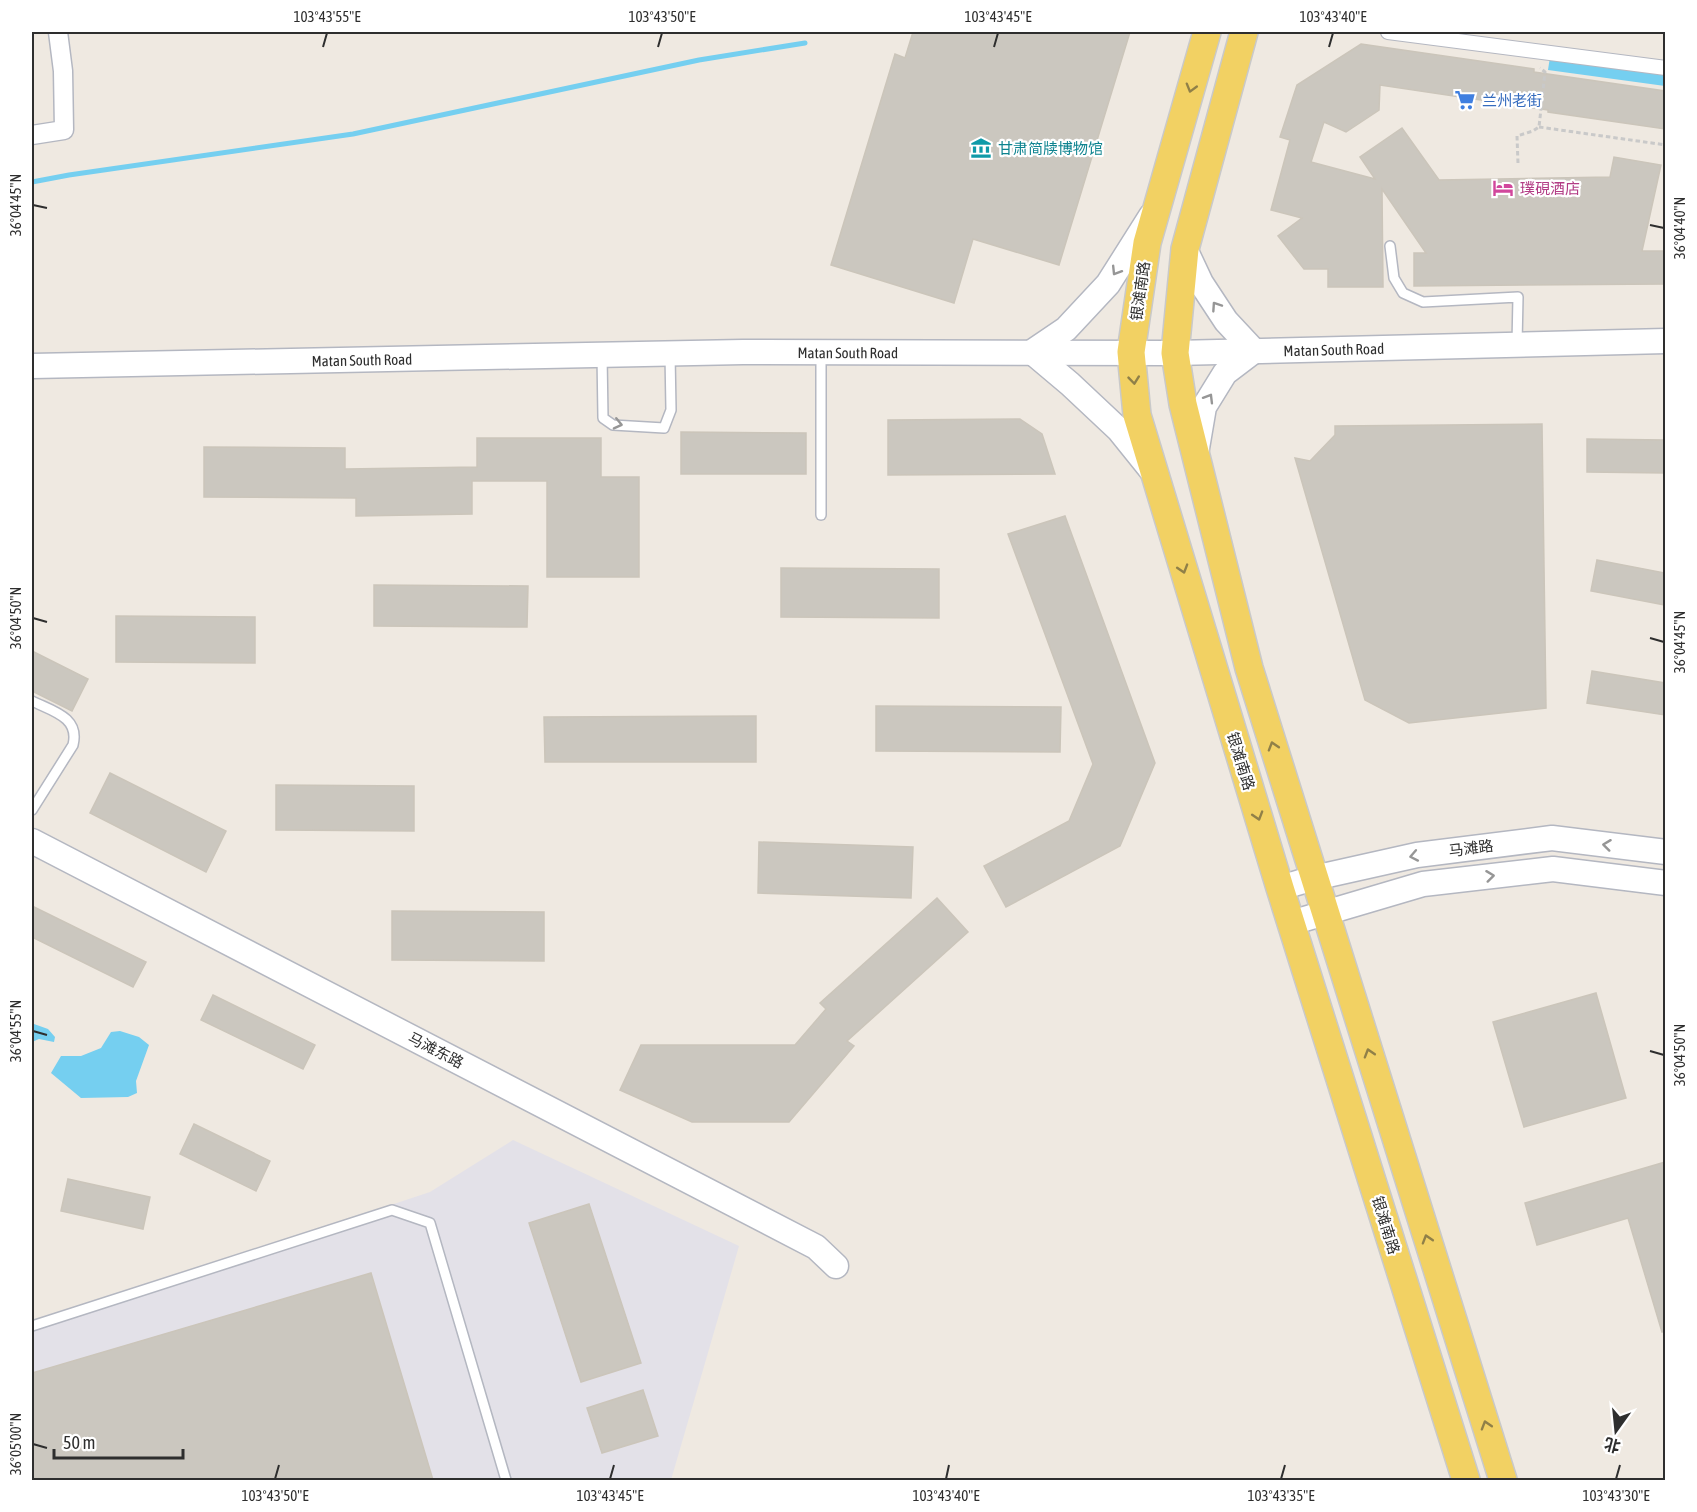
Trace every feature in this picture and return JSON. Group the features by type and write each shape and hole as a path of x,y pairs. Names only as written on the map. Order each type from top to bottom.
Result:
{"main road":[{"name":"银滩南路","path":"1206,32 1147,243 1131,352 1137,415 1280,888 1466,1480"},
{"path":"1244,32 1185,249 1175,353 1183,404 1249,668 1503,1480"},
{"path":"1155,474 1119,430 1032,352 1066,330 1108,284 1158,204"},
{"path":"1185,249 1201,283 1226,321 1254,351 1225,374 1204,407 1196,454"},
{"name":"Matan South Road","path":"32,366 821,352 1175,353 1665,340"},
{"name":"马滩路","path":"1280,888 1417,855 1552,838 1665,852"},
{"name":"马滩东路","path":"32,841 816,1247 836,1266"},
{"name":"马滩路","path":"1291,923 1423,884 1553,869 1665,883"}],"street":[{"path":"32,135 64,130 63,71 58,32"},
{"path":"1388,32 1665,68"}],"lane":[{"path":"1390,246 1394,278 1403,293 1423,302 1518,297 1517,344"},
{"path":"821,352 821,515"},
{"path":"602,355 603,418 613,425 664,428 671,410 670,354"},
{"path":"32,701 66,718 71,723 75,738 73,745 32,810"},
{"path":"32,1326 392,1210 430,1223 506,1480"}],"path":[{"path":"1539,51 1539,66 1545,72 1539,127"},
{"path":"1518,163 1517,136 1539,127 1665,145"}],"shaded area":[{"path":"513,1140 739,1246 671,1480 32,1480 32,1324 430,1192"}],"water":[{"path":"1550,57 1665,72 1665,86 1548,70"},
{"path":"32,1025 48,1029 55,1037 54,1042 39,1039 32,1042"},
{"path":"120,1031 139,1037 149,1045 136,1081 137,1093 128,1097 81,1098 51,1073 61,1056 81,1056 101,1048 111,1032"}],"building":[{"name":"甘肃简牍博物馆","path":"913,32 1130,32 1059,265 973,239 954,303 831,265 895,54 905,58"},
{"path":"1361,44 1665,91 1665,129 1380,85 1379,110 1346,132 1324,122 1311,162 1375,179 1360,157 1402,128 1439,180 1610,177 1614,157 1661,165 1642,251 1665,251 1665,284 1414,286 1414,253 1426,253 1382,189 1383,287 1328,287 1328,269 1304,269 1278,236 1302,218 1271,210 1290,140 1280,137 1297,85"},
{"path":"1020,419 1042,434 1055,474 888,475 888,420"},
{"path":"1542,424 1546,708 1409,723 1365,700 1295,458 1310,461 1335,435 1335,426"},
{"path":"681,432 806,433 806,474 681,474"},
{"path":"477,438 601,438 601,477 639,477 639,577 547,577 547,481 472,481 472,514 356,516 356,498 204,497 204,447 345,448 345,469 477,467"},
{"path":"1587,439 1665,440 1665,473 1587,472"},
{"path":"1065,516 1155,763 1120,846 1006,907 984,866 1069,821 1093,764 1008,534"},
{"path":"1597,560 1665,573 1665,605 1591,591"},
{"path":"781,568 939,569 939,618 781,617"},
{"path":"374,585 528,586 527,627 374,626"},
{"path":"116,616 255,617 255,663 116,662"},
{"path":"32,651 88,679 72,711 32,691"},
{"path":"1592,671 1665,683 1665,715 1587,703"},
{"path":"876,706 1061,707 1060,752 876,751"},
{"path":"756,716 756,762 545,762 544,717"},
{"path":"110,773 226,831 206,872 90,813"},
{"path":"276,785 414,786 414,831 276,830"},
{"path":"759,842 913,847 911,898 758,893"},
{"path":"937,898 968,932 847,1041 854,1046 789,1122 692,1122 620,1090 641,1045 795,1045 826,1009 820,1003"},
{"path":"32,906 146,962 133,987 32,937"},
{"path":"392,911 544,912 544,961 392,960"},
{"path":"1596,993 1626,1098 1524,1127 1493,1022"},
{"path":"213,995 315,1045 303,1069 201,1020"},
{"path":"194,1124 270,1161 256,1191 180,1154"},
{"path":"1665,1162 1665,1331 1662,1332 1628,1218 1537,1245 1525,1203"},
{"path":"68,1179 150,1197 143,1229 61,1211"},
{"path":"589,1204 641,1363 581,1382 529,1223"},
{"path":"371,1273 433,1480 32,1480 32,1373"},
{"path":"643,1390 658,1436 602,1453 587,1408"}],"waterway":[{"path":"32,182 353,134 699,60 805,43"}],"place":[{"name":"兰州老街","path":"1465,100"},
{"name":"甘肃简牍博物馆","path":"981,148"},
{"name":"璞硯酒店","path":"1503,188"}]}
